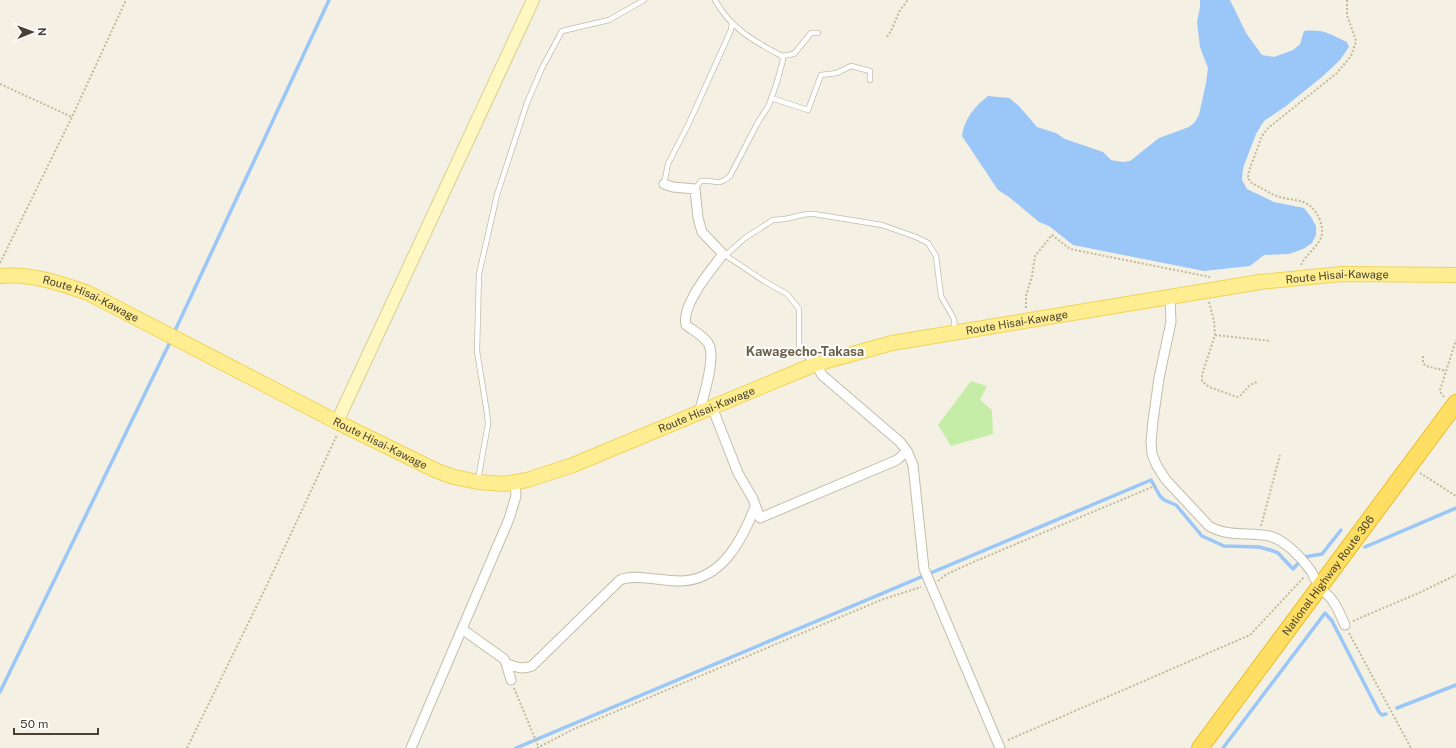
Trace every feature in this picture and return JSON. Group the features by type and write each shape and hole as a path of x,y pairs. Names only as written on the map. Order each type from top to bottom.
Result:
{"highway":[{"name":"National Highway Route 306","path":"1200,748 1455,403"}],"main road":[{"name":"Route Hisai-Kawage","path":"0,276 9,275 27,277 60,283 88,293 340,423 437,471 454,477 478,482 504,484 527,480 573,465 816,364 892,343 1260,282 1342,274 1456,275"}],"street":[{"path":"340,423 533,0"},
{"path":"664,184 673,187 695,189 698,218 702,232 725,254 698,287 685,315 686,325 697,332 709,344 710,363 706,410 753,499 760,518 897,460 907,451"},
{"path":"1170,298 1171,322 1159,378 1151,442 1152,454 1157,466 1166,480 1209,526 1224,533 1270,536 1284,542 1310,570 1319,586 1332,599 1345,625"},
{"path":"816,364 822,375 900,442 907,451 913,465 927,578 999,746"},
{"path":"412,748 509,519 516,496 515,482"},
{"path":"506,663 518,668 527,668 532,666 620,580 624,578 633,577 686,580 708,574 719,567 738,543 748,526 755,507"},
{"path":"462,629 504,659 511,680"}],"lane":[{"path":"478,482 488,424 477,351 479,274 497,195 527,103 542,68 562,31 609,20 644,0"},
{"path":"715,0 728,21 754,40 782,56 794,54 811,33 818,33"},
{"path":"664,184 668,164 689,123 731,30 732,23"},
{"path":"695,189 701,181 722,182 730,176 771,98 783,60 782,56"},
{"path":"771,98 808,110 817,82 821,75 836,73 851,66 870,71 870,80"},
{"path":"816,364 800,351 799,309 787,294 764,281 725,254 745,238 773,220 814,214 882,225 916,237 928,243 935,252 940,292 954,319 955,332"}],"path":[{"path":"0,263 72,117 126,0"},
{"path":"887,37 891,32 900,10 908,0"},
{"path":"1299,278 1298,271 1301,264 1316,246 1321,237 1323,230 1318,216 1311,206 1304,202 1274,195 1250,182 1248,171 1262,136 1268,128 1337,73 1351,56 1356,41 1347,15 1348,0"},
{"path":"0,84 72,117"},
{"path":"1028,320 1026,296 1032,276 1035,256 1052,235 1070,249 1209,277 1216,276"},
{"path":"1206,291 1214,321 1215,335 1202,375 1202,381 1204,384 1237,397 1258,381"},
{"path":"1215,335 1271,341"},
{"path":"1455,403 1440,393 1440,390 1456,340"},
{"path":"1423,356 1423,363 1426,366 1446,371"},
{"path":"187,748 267,585 340,423"},
{"path":"1259,535 1280,455"},
{"path":"1409,465 1456,496"},
{"path":"511,680 538,748 574,729 815,627 906,591 927,578 947,574 1160,484"},
{"path":"999,746 1250,636 1310,570"},
{"path":"1411,748 1345,625 1414,596 1456,575"}],"green space":[{"path":"971,381 987,386 980,400 992,410 993,434 951,446 938,425"}],"water":[{"path":"1200,0 1230,0 1246,33 1262,55 1274,57 1293,50 1300,44 1304,31 1322,31 1347,42 1349,47 1340,60 1286,106 1264,121 1256,134 1243,168 1242,180 1247,189 1274,202 1304,208 1316,226 1316,235 1312,243 1303,249 1289,254 1264,255 1250,266 1204,271 1073,245 1049,226 1039,222 1009,197 998,190 962,136 965,124 971,113 988,96 1009,98 1019,106 1037,127 1056,133 1065,139 1103,152 1111,160 1123,162 1130,161 1159,138 1189,127 1195,122 1199,115 1208,68 1200,47 1197,22"}],"waterway":[{"path":"173,335 329,0"},
{"path":"0,692 171,340"},
{"path":"516,748 1151,480 1160,496 1164,500 1176,505 1202,536 1224,546 1259,547 1270,550 1278,553 1293,569 1304,557 1322,554 1341,530"},
{"path":"1365,547 1456,508"},
{"path":"1223,748 1325,613 1332,621 1379,712 1382,715 1386,714"},
{"path":"1397,708 1456,685"}],"district":[{"name":"Kawagecho-Takasa","path":"805,351"}]}
